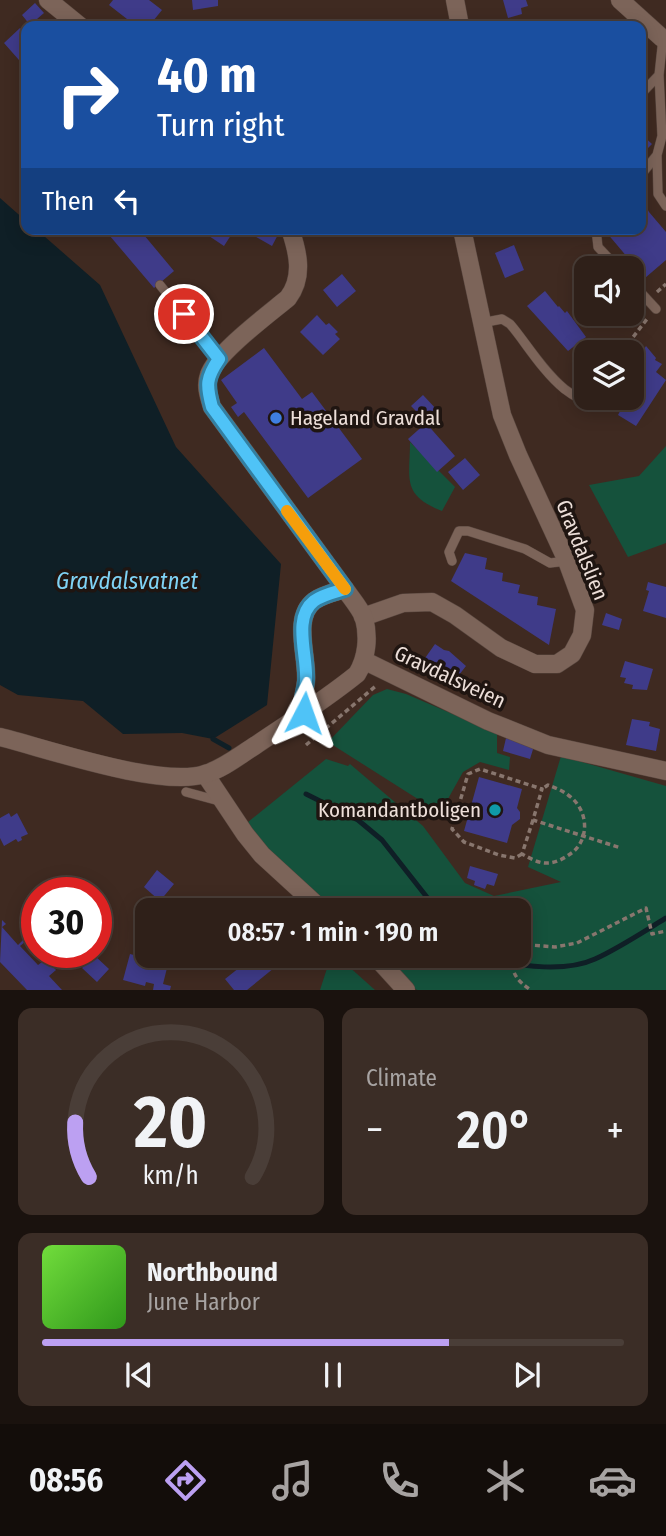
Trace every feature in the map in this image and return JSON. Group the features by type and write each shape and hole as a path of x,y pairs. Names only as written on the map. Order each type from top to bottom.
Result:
{"street":[{"path":"48,0 74,21"},
{"path":"455,0 459,21"},
{"path":"620,0 644,21"},
{"path":"646,23 664,39"},
{"path":"292,235 298,257 295,288 288,298 219,359 209,374 207,389 212,407 363,617 365,662"},
{"name":"Gravdalslien","path":"363,617 403,603 432,603 455,615 501,649 535,664 557,664 572,654 582,635 586,610 502,415 463,235"},
{"path":"304,713 301,702 306,682 303,625 307,608 316,599 345,589"},
{"name":"Gravdalsveien","path":"0,737 153,775 183,778 205,774 225,765 304,713 358,674 365,662 488,721 548,745 666,771"},
{"path":"205,774 262,855 309,898"},
{"path":"386,968 406,990"}],"lane":[{"path":"664,39 659,75 663,91 662,136 657,155 659,194 666,206"},
{"path":"646,89 659,75"},
{"path":"646,169 657,155"},
{"path":"597,235 598,247 607,256"},
{"path":"160,285 219,359"},
{"path":"644,296 656,309"},
{"path":"481,323 502,319 510,324 560,387 574,394"},
{"path":"452,561 449,552 459,531 468,531 525,549 550,563 567,561"},
{"path":"186,792 225,802"}],"path":[{"path":"631,340 656,309"},
{"path":"306,744 376,686 385,673"},
{"path":"522,854 541,863 550,863 567,856 582,842 585,824 582,811 571,796 548,785 542,789 522,854 515,858 464,842 452,830 456,810 468,774 481,769 542,789"},
{"path":"533,820 621,848"},
{"path":"531,945 555,947 577,943 646,908 652,934 666,931"},
{"path":"513,968 520,983 531,990"}],"green space":[{"path":"410,442 455,487 442,511 420,499 414,492 409,476"},
{"path":"666,446 666,543 628,557 589,485 639,476"},
{"path":"387,689 406,694 497,733 497,753 510,757 509,770 480,762 463,772 444,806 432,808 328,742 373,695"},
{"path":"561,756 666,786 666,990 417,990 394,968 531,968 531,898 322,898 266,851 248,822 326,759 348,766 350,764 423,826 465,883 494,896 561,882 528,867"},
{"path":"327,968 350,968 375,990 320,990"}],"water":[{"name":"Gravdalsvatnet","path":"0,198 21,217 21,235 43,235 100,285 176,447 281,564 267,705 213,739 182,733 123,734 83,701 18,695 0,685"}],"building":[{"path":"113,0 149,0 162,10 153,21 130,21 109,5"},
{"path":"192,0 218,0 218,6 193,10"},
{"path":"503,0 526,0 528,6 521,8 522,14 508,18"},
{"path":"35,3 44,13 35,21 27,21 22,15"},
{"path":"20,28 21,62 4,43"},
{"path":"646,138 652,144 646,150"},
{"path":"646,206 666,232 666,260 645,278 644,256 626,256 609,235 646,235"},
{"path":"109,235 144,235 174,271 154,288"},
{"path":"208,235 231,235 224,246"},
{"path":"253,235 278,235 272,246"},
{"path":"514,245 524,270 505,278 495,253"},
{"path":"342,274 356,291 337,307 323,290"},
{"path":"545,291 558,307 565,313 567,311 574,321 574,326 578,326 586,337 574,340 574,346 568,351 527,306"},
{"path":"317,315 326,325 329,323 338,332 335,334 340,339 323,355 300,332"},
{"path":"646,346 655,360 662,364 656,372 666,380 636,426 618,415 621,410 644,410"},
{"path":"264,348 302,399 312,392 362,459 308,498 244,412 238,417 231,407 237,403 221,380"},
{"path":"423,395 438,411 431,418 423,409 418,413 411,406"},
{"path":"426,423 455,456 437,472 408,439"},
{"path":"465,458 480,475 463,490 448,472"},
{"path":"465,553 487,558 485,569 503,573 502,581 520,585 518,593 538,597 537,605 556,609 549,645 451,581"},
{"path":"648,582 666,587 666,618 643,611 649,591 646,590"},
{"path":"606,613 622,619 619,630 602,625"},
{"path":"435,644 449,651 466,666 452,684 423,661"},
{"path":"625,661 653,669 647,690 632,689 633,685 624,683 626,678 620,677"},
{"path":"632,719 650,722 649,726 660,729 656,751 626,745"},
{"path":"506,738 534,746 530,759 503,751"},
{"name":"Komandantboligen","path":"479,777 522,789 517,808 520,819 512,825 507,843 464,831"},
{"path":"9,813 11,817 17,813 28,834 18,842 16,839 4,846 0,838 0,818"},
{"path":"470,866 498,874 494,886 487,884 485,889 474,885 475,881 467,878"},
{"path":"157,870 174,884 162,898 157,898 144,887"},
{"path":"2,920 6,924 2,927 18,945 21,942 21,968 54,968 56,970 49,976 62,990 27,990 0,962"},
{"path":"130,954 135,955 135,968 167,968 163,984 171,986 170,990 153,990 154,984 146,982 145,986 123,980"},
{"path":"82,968 109,969 97,982"},
{"path":"239,968 274,968 247,990 234,990 225,979"}],"waterway":[{"path":"213,739 229,748"},
{"path":"306,794 358,820 382,840 428,898"},
{"path":"531,966 558,967 584,963 613,950 666,918"}],"slow traffic":[{"path":"287,511 345,589"}],"place":[{"name":"Hageland Gravdal","path":"276,418"},
{"name":"Komandantboligen","path":"495,810"}],"route":[{"path":"184,314 214,349 219,359 209,374 207,389 212,407 345,589 316,599 307,608 303,625 306,682 301,702 304,713"}]}
